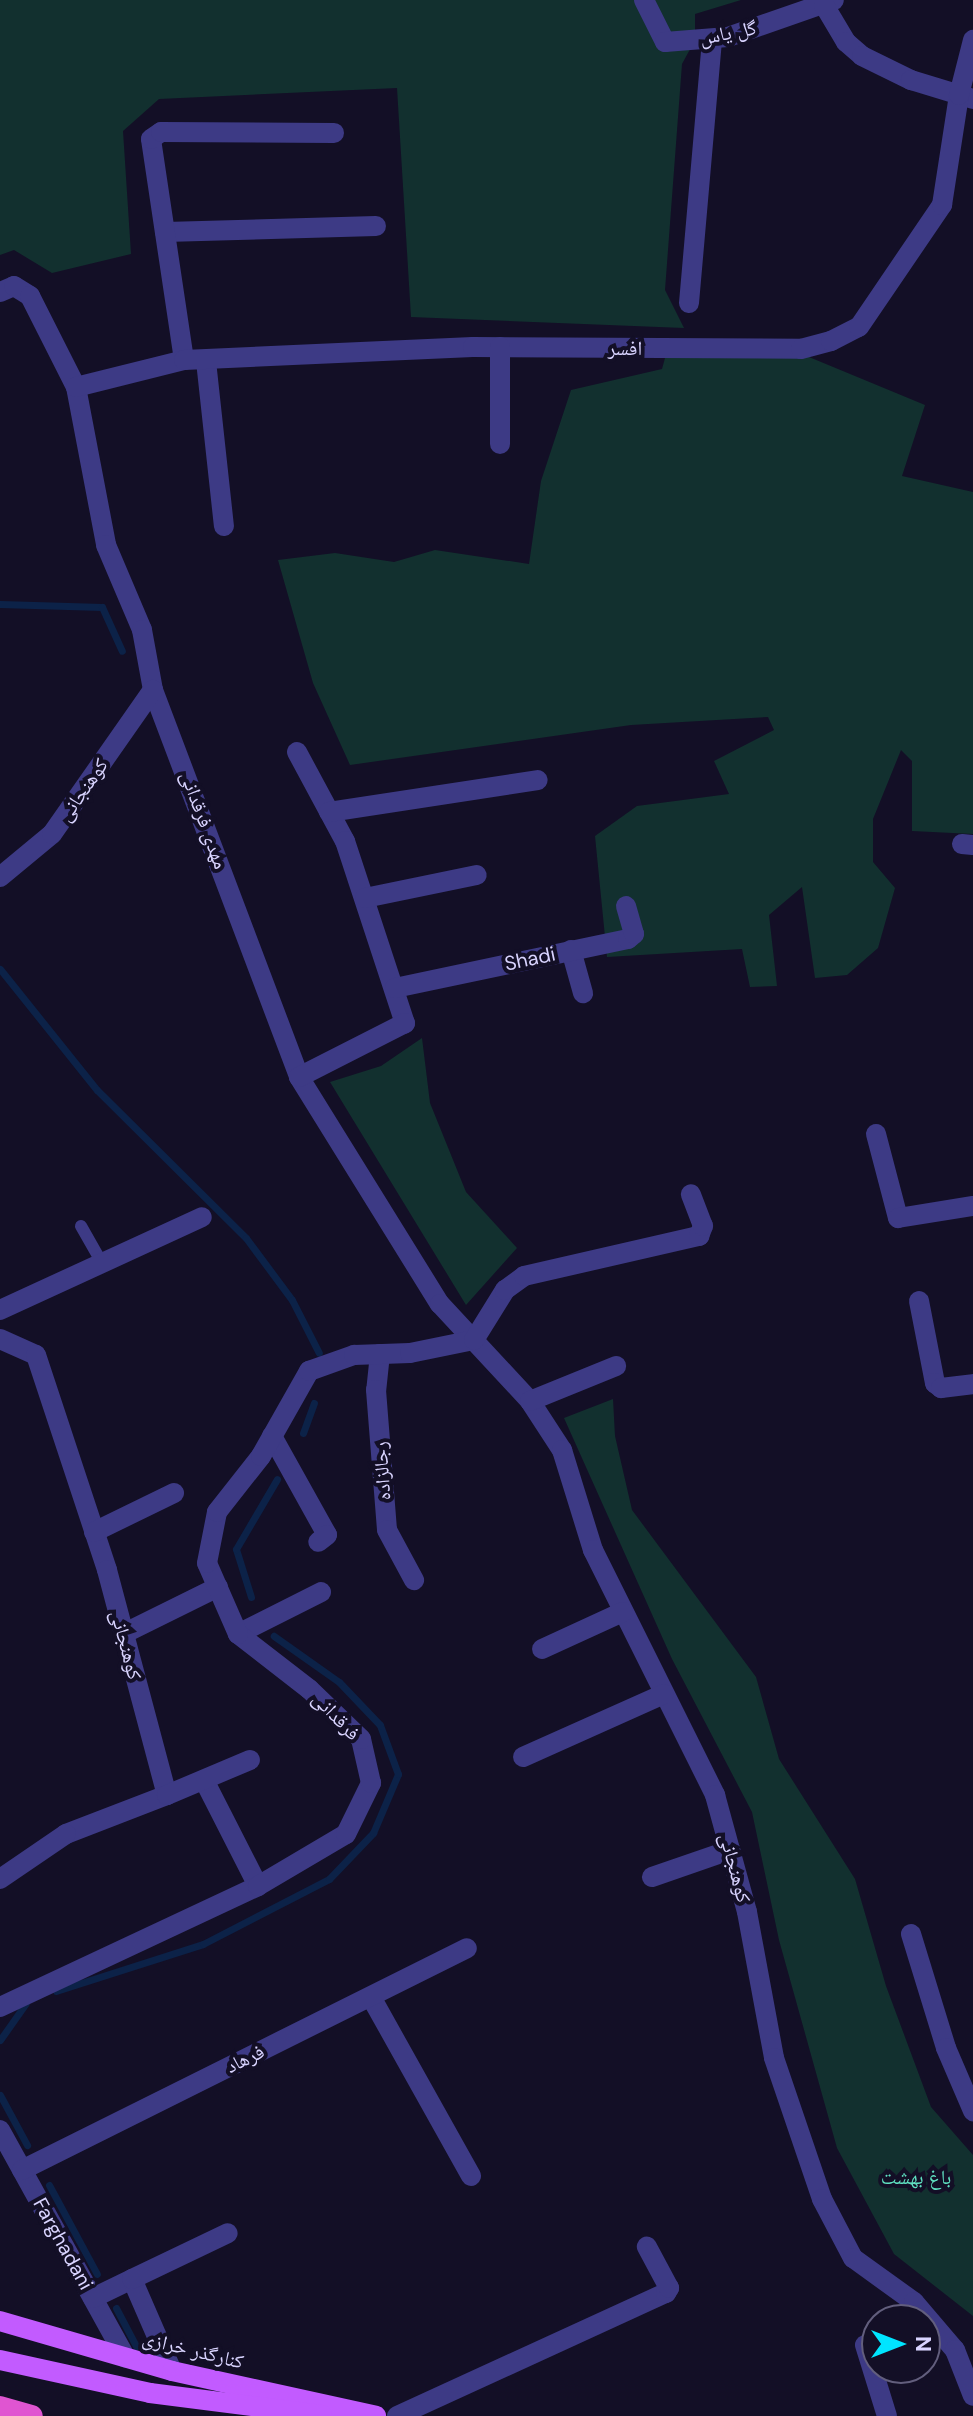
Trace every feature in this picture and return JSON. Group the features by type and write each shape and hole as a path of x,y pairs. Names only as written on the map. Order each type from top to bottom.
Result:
{"highway":[{"path":"0,2407 32,2416"}],"main road":[{"name":"کنارگذر خرازی","path":"0,2321 172,2371 376,2416"},
{"path":"0,2360 165,2396 259,2411 342,2416"}],"street":[{"name":"گل یاس","path":"644,0 665,42 712,39 829,3"},
{"path":"829,3 846,42 862,56 911,80 966,97"},
{"path":"689,303 712,39"},
{"name":"افسر","path":"76,387 184,360 500,347 801,349 859,327 942,205 966,97 973,40"},
{"path":"184,360 151,139 161,132 334,133"},
{"path":"165,232 376,226"},
{"name":"مهدی فرقدانی","path":"0,292 14,286 30,296 76,387 106,545 142,630 153,690 299,1077 440,1304 474,1340"},
{"path":"500,347 500,444"},
{"path":"206,361 224,526"},
{"name":"کوهنجانی","path":"0,877 52,834 153,690"},
{"path":"297,752 329,812 365,898 405,1016 403,1028 299,1077"},
{"path":"329,812 538,780"},
{"path":"365,898 477,875"},
{"name":"Shadi","path":"395,988 632,938 626,906"},
{"path":"571,950 583,993"},
{"path":"876,1134 898,1218 973,1206"},
{"path":"380,1354 474,1340 505,1290 524,1276 699,1236 703,1226 691,1194"},
{"path":"0,1310 202,1217"},
{"path":"919,1301 937,1386 973,1384"},
{"name":"کوهنجانی","path":"0,1339 36,1355 94,1532 167,1795"},
{"name":"کوهنجانی","path":"474,1340 530,1401 562,1450 593,1550 715,1795 730,1850 774,2058 822,2199 853,2258 914,2302 955,2350 973,2396"},
{"name":"فرقدانی","path":"0,2007 258,1886 346,1834 371,1783 361,1739 309,1689 238,1634 207,1563 217,1512 272,1436 309,1371 354,1355 380,1354"},
{"name":"رجالزاده","path":"380,1354 376,1390 387,1530 414,1580"},
{"path":"530,1401 616,1366"},
{"path":"272,1436 327,1535 318,1542"},
{"path":"94,1532 174,1493"},
{"path":"123,1634 218,1587"},
{"path":"238,1634 321,1592"},
{"path":"542,1649 623,1612"},
{"path":"523,1757 664,1694"},
{"path":"0,1879 66,1834 250,1760"},
{"path":"204,1780 258,1886"},
{"path":"652,1877 730,1850"},
{"path":"911,1934 946,2048 973,2111"},
{"name":"فرهاد","path":"22,2170 467,1948"},
{"path":"371,1997 471,2176"},
{"name":"Farghadani","path":"0,2130 126,2358"},
{"path":"93,2298 228,2233"},
{"path":"397,2416 666,2293 669,2288 647,2247"},
{"path":"132,2279 172,2371"},
{"path":"877,2384 887,2416"}],"lane":[{"path":"81,1226 102,1263"}],"green space":[{"path":"0,0 741,0 695,14 695,40 682,64 665,290 684,328 411,317 397,88 159,99 123,131 131,254 52,273 14,250 0,255"},
{"path":"809,357 925,405 902,476 973,492 973,834 912,831 912,761 901,750 873,819 873,862 895,888 878,948 847,975 815,978 802,887 769,915 777,986 750,987 742,949 607,957 595,836 637,806 729,794 714,761 774,730 768,717 631,725 350,765 313,683 278,560 335,553 394,562 435,550 529,564 541,481 571,390 662,369 665,358"},
{"path":"422,1038 430,1103 466,1192 517,1248 466,1305 330,1082 381,1066"},
{"name":"باغ بهشت","path":"613,1399 615,1436 632,1510 756,1677 779,1759 855,1879 886,1986 931,2107 973,2155 973,2316 894,2254 837,2148 779,1940 752,1812 672,1659 564,1418"}],"waterway":[{"path":"0,604 102,607 122,651"},
{"path":"0,969 97,1090 246,1238 292,1300 319,1353"},
{"path":"303,1433 314,1403"},
{"path":"251,1597 236,1549 277,1479"},
{"path":"56,1991 203,1944 329,1879 373,1833 398,1774 380,1725 339,1682 274,1636"},
{"path":"0,2040 26,2003"},
{"path":"0,2095 27,2145"},
{"path":"49,2185 97,2274"},
{"path":"116,2308 136,2346"}]}
